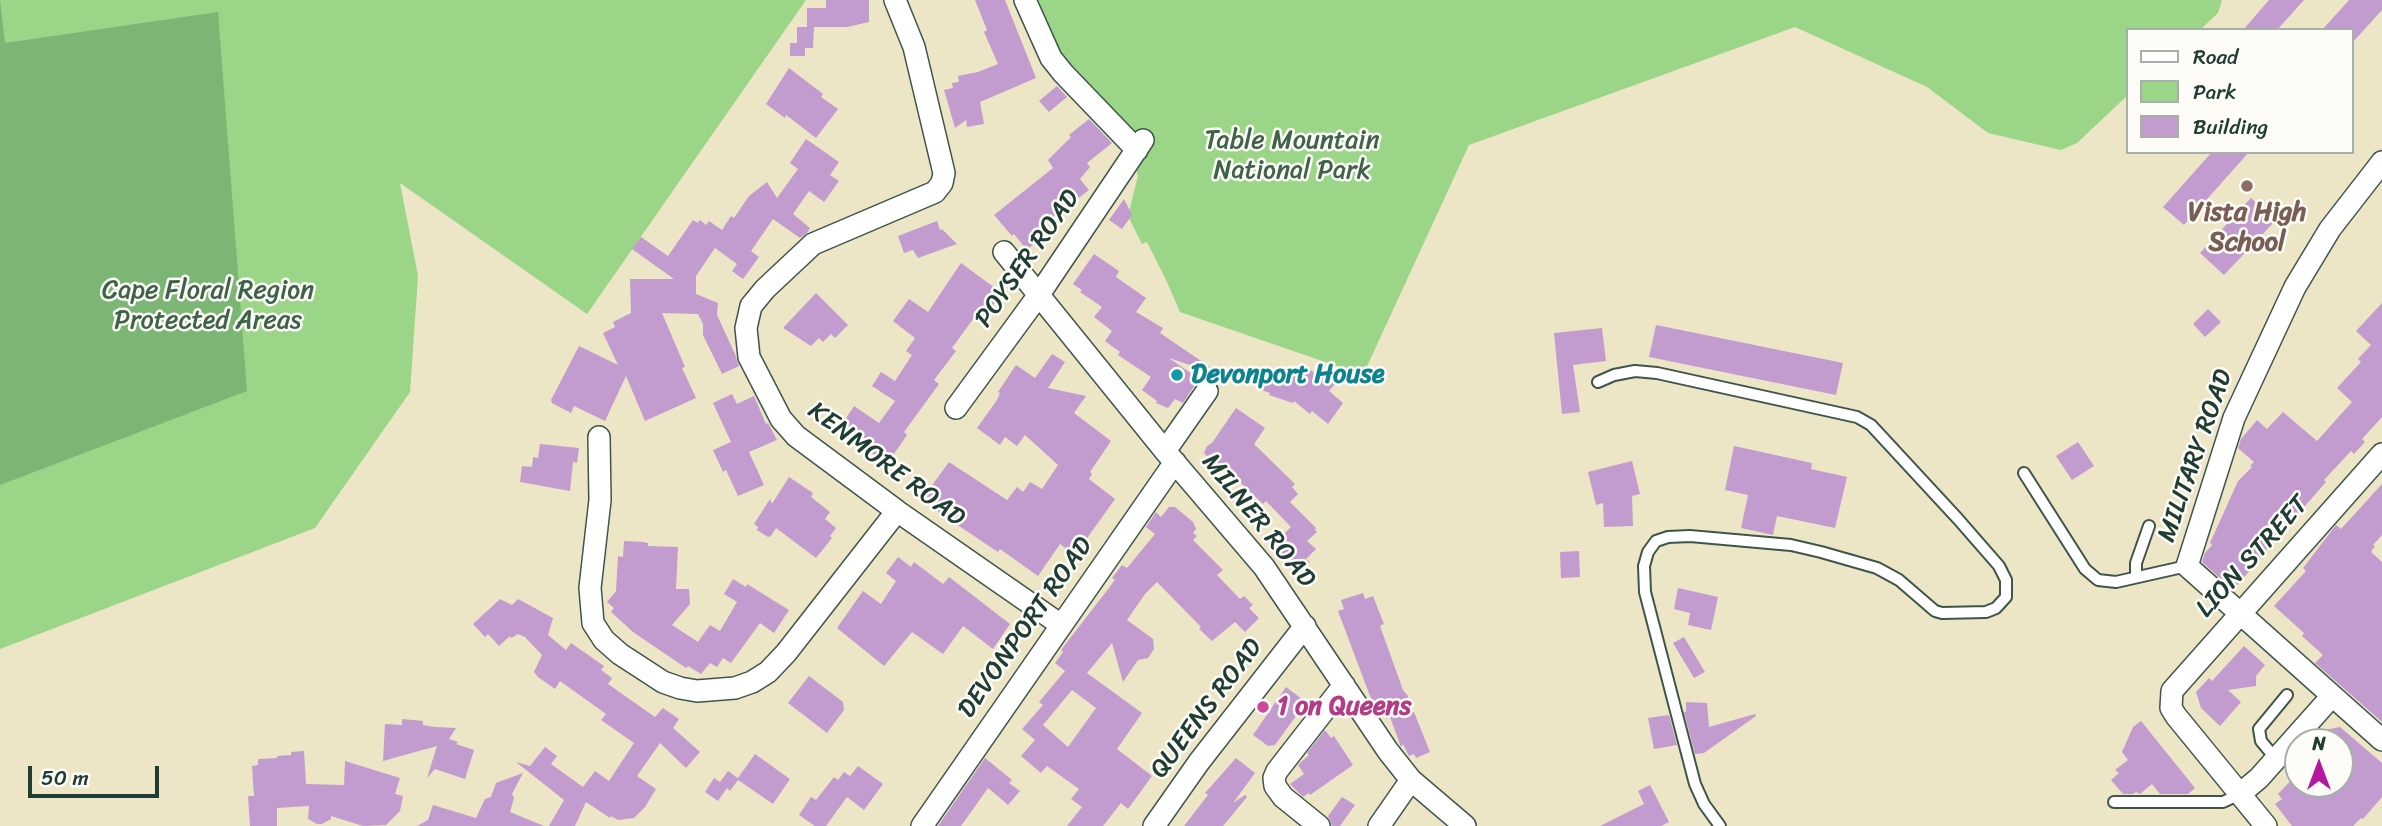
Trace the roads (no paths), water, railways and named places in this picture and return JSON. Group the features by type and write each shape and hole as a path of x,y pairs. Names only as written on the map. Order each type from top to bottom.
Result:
{"street":[{"name":"KENMORE ROAD","path":"895,0 914,47 944,173 942,183 935,192 813,243 751,306 746,328 749,357 786,428 897,511 1061,625"},
{"name":"POYSER ROAD","path":"956,408 1038,296 1140,145 1063,73 1051,58 1025,0"},
{"name":"MILITARY ROAD","path":"2382,162 2330,229 2295,287 2234,418 2187,566 2382,740"},
{"name":"MILNER ROAD","path":"1004,252 1170,456 1265,567 1388,751 1411,780 1465,826"},
{"name":"DEVONPORT ROAD","path":"922,826 1061,625 1170,456 1206,391"},
{"path":"600,437 600,500 590,588 593,623 604,640 620,654 663,682 680,688 697,691 735,688 752,682 768,671 786,653 897,511"},
{"name":"LION STREET","path":"2240,794 2176,716 2170,700 2176,684 2382,454"},
{"name":"QUEENS ROAD","path":"1154,826 1199,762 1305,626"},
{"path":"1319,826 1283,797 1275,786 1274,778 1344,685"},
{"path":"2266,826 2240,794 2276,760 2332,696"},
{"path":"1379,826 1411,780"}],"lane":[{"path":"1598,382 1625,373 1657,373 1857,417 1871,425 1958,519 1999,566 2006,580 2006,597 1996,608 1986,612 1942,612 1935,611 1899,580 1877,568 1821,552 1791,545 1690,536 1668,537 1656,541 1648,552 1644,566 1645,592 1695,784 1704,804 1720,826"},
{"path":"2024,473 2091,576 2107,583 2187,566"},
{"path":"2136,577 2136,563 2149,526"},
{"path":"2276,760 2261,741 2259,729 2287,695"},
{"path":"2114,802 2223,802 2240,794"}],"place":[{"name":"Vista High School","path":"2247,186"},
{"name":"Devonport House","path":"1177,375"},
{"name":"1 on Queens","path":"1263,707"}],"park label":[{"name":"Table Mountain National Park","path":"1292,156"},
{"name":"Cape Floral Region Protected Areas","path":"208,306"}]}
